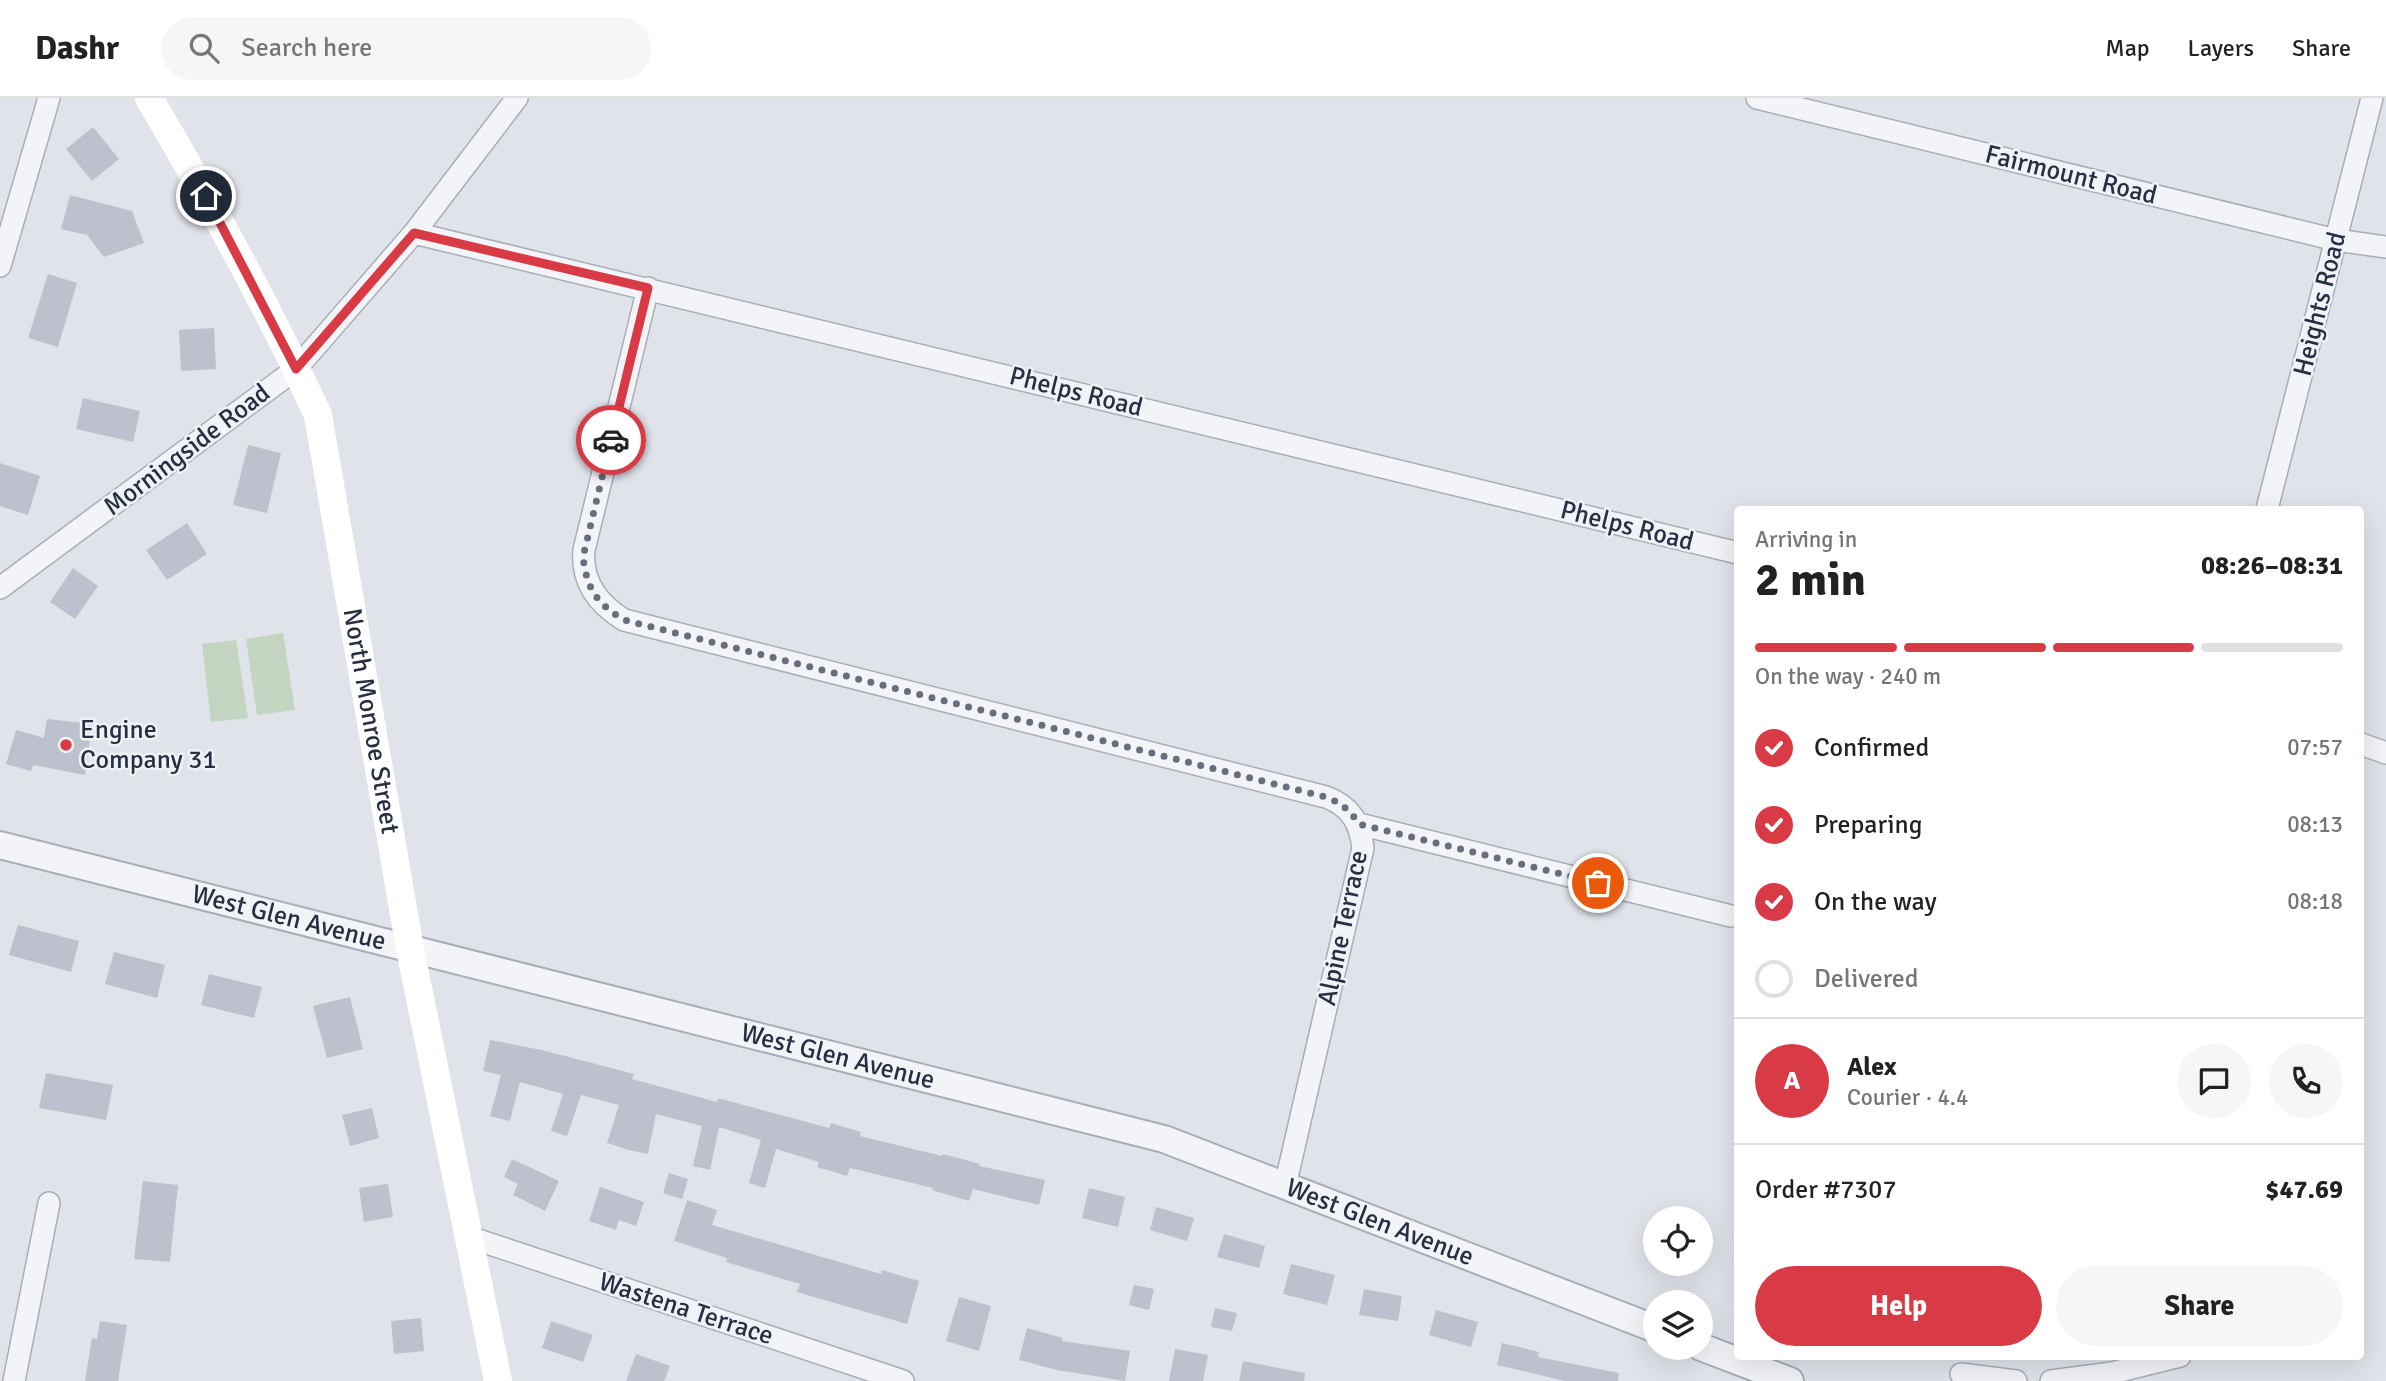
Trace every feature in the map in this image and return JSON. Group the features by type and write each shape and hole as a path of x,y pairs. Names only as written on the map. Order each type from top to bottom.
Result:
{"main road":[{"name":"North Monroe Street","path":"149,98 193,171 318,415 410,949 498,1381"}],"street":[{"path":"0,267 49,98"},
{"name":"Morningside Road","path":"0,588 296,369 414,233 517,98"},
{"name":"Fairmount Road","path":"1756,98 2336,240 2386,247"},
{"name":"Heights Road","path":"2268,506 2372,98"},
{"name":"Phelps Road","path":"414,233 1734,551"},
{"name":"Alpine Terrace","path":"648,288 584,550 586,577 594,594 607,610 624,620 1326,797 1338,801 1350,811 1359,824 1363,848 1284,1185"},
{"path":"2364,745 2386,753"},
{"path":"1359,824 1731,916"},
{"name":"West Glen Avenue","path":"0,845 1164,1139 1643,1324"},
{"path":"14,1381 49,1203"},
{"name":"Wastena Terrace","path":"469,1237 903,1381"},
{"path":"1713,1352 1734,1360"},
{"path":"1735,1360 1790,1381"},
{"path":"2051,1381 2112,1373 2164,1360"},
{"path":"1962,1370 2015,1381"}],"green space":[{"path":"283,633 295,710 257,715 246,639"},
{"path":"236,640 248,718 211,722 202,644"}],"building":[{"path":"93,127 119,159 92,181 66,149"},
{"path":"70,195 132,211 144,243 104,257 87,235 61,229"},
{"path":"48,274 77,283 58,347 28,338"},
{"path":"214,328 216,369 181,371 179,330"},
{"path":"83,398 140,411 133,442 76,429"},
{"path":"248,445 281,453 267,513 233,505"},
{"path":"0,463 40,476 28,515 0,506"},
{"path":"187,523 207,554 167,580 146,550"},
{"path":"73,568 98,586 75,619 50,602"},
{"name":"Engine Company 31","path":"47,719 92,724 85,775 33,765 31,771 6,764 16,730 44,738"},
{"path":"18,925 79,941 71,972 9,955"},
{"path":"114,952 165,965 157,998 105,984"},
{"path":"209,974 262,987 254,1018 201,1005"},
{"path":"350,997 363,1049 327,1058 313,1006"},
{"path":"490,1040 542,1050 634,1074 632,1079 717,1102 718,1098 829,1128 831,1123 861,1132 860,1136 1045,1180 1039,1205 973,1189 969,1201 932,1190 933,1188 850,1168 847,1176 817,1167 819,1162 776,1149 765,1188 749,1183 761,1140 719,1127 710,1170 693,1166 702,1126 656,1114 648,1154 629,1150 607,1143 619,1105 581,1095 567,1136 551,1131 563,1094 520,1082 510,1121 490,1116 501,1075 483,1071"},
{"path":"46,1073 113,1085 106,1120 39,1108"},
{"path":"372,1108 379,1138 350,1146 342,1115"},
{"path":"512,1159 559,1181 545,1211 513,1195 518,1184 504,1177"},
{"path":"669,1173 688,1179 682,1199 663,1193"},
{"path":"143,1181 178,1185 170,1262 134,1259"},
{"path":"388,1184 393,1217 364,1222 359,1188"},
{"path":"600,1187 644,1202 636,1226 619,1220 616,1230 589,1221"},
{"path":"1089,1188 1125,1197 1118,1227 1082,1218"},
{"path":"687,1200 717,1210 712,1225 881,1274 882,1270 919,1281 907,1324 797,1292 800,1284 726,1262 727,1258 674,1241"},
{"path":"1156,1207 1194,1218 1187,1241 1150,1230"},
{"path":"1224,1234 1265,1246 1259,1268 1217,1257"},
{"path":"1291,1264 1335,1275 1327,1305 1283,1294"},
{"path":"1134,1285 1154,1289 1149,1310 1129,1305"},
{"path":"1364,1289 1402,1296 1398,1321 1359,1315"},
{"path":"959,1297 991,1306 979,1351 946,1341"},
{"path":"1215,1308 1237,1313 1232,1331 1211,1327"},
{"path":"1436,1310 1478,1322 1471,1347 1429,1335"},
{"path":"421,1318 424,1351 394,1354 391,1321"},
{"path":"100,1321 127,1325 118,1381 85,1381 92,1338 97,1339"},
{"path":"551,1321 593,1335 583,1362 542,1348"},
{"path":"1027,1328 1063,1338 1062,1341 1130,1351 1125,1381 1057,1370 1019,1360"},
{"path":"1502,1343 1539,1352 1538,1357 1619,1373 1618,1381 1565,1381 1497,1365"},
{"path":"1175,1349 1208,1355 1203,1381 1169,1381"},
{"path":"636,1354 670,1366 664,1381 626,1381"},
{"path":"1243,1361 1305,1373 1304,1381 1239,1381"}],"way so far":[{"path":"611,440 583,557 586,577 594,594 607,610 624,620 1326,797 1338,801 1350,811 1359,824 1598,883"}],"place":[{"name":"Engine Company 31","path":"66,745"}],"route":[{"path":"206,196 296,369 414,233 648,288 611,440"}]}
